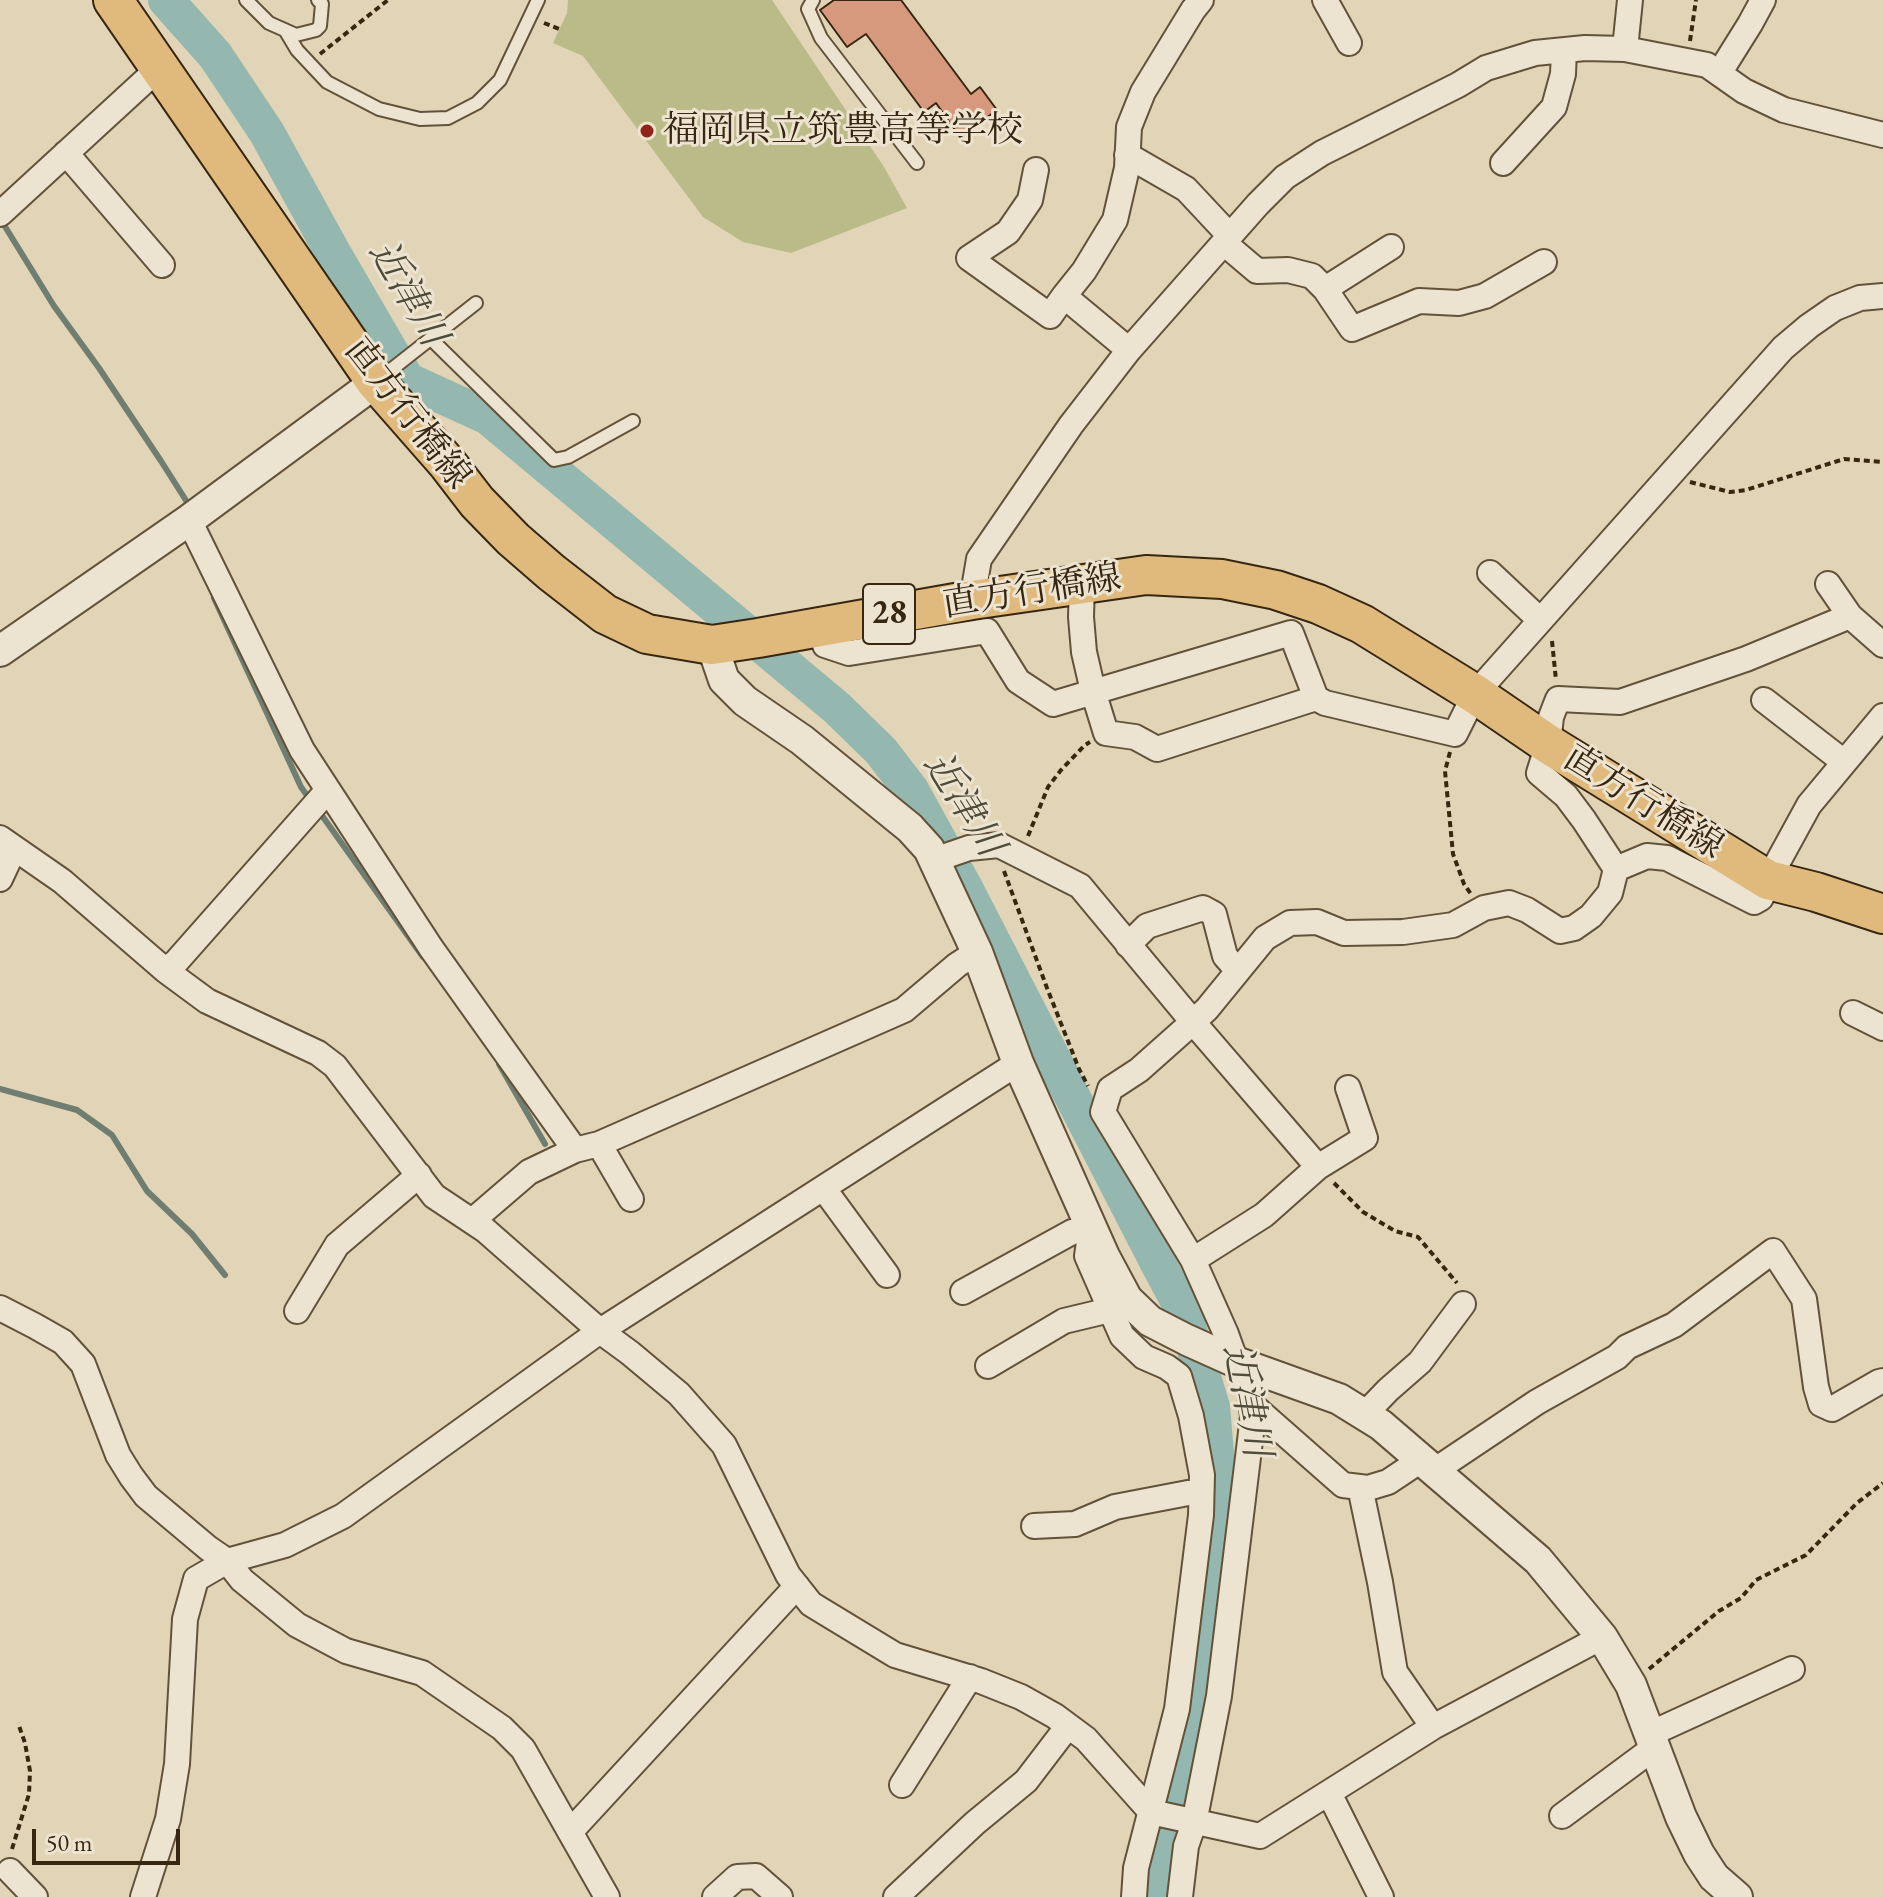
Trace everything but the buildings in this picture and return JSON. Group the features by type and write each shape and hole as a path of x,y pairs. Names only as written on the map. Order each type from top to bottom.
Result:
{"main road":[{"name":"直方行橋線","path":"113,0 376,381 477,502 513,539 605,614 647,634 712,645 972,600 1146,575 1222,579 1276,590 1318,604 1362,624 1768,880 1883,914"}],"street":[{"path":"1325,0 1349,43"},
{"path":"1625,49 1630,0"},
{"path":"1720,72 1763,0"},
{"path":"1036,170 1030,200 1008,232 969,258 1050,316 1091,260 1115,220 1127,168 1129,127 1143,92 1191,2"},
{"path":"972,600 979,559 1071,425 1129,350 1285,177 1322,153 1486,68 1535,53 1585,48 1625,49 1707,65 1744,91 1784,110 1883,135"},
{"path":"1503,163 1554,107 1563,74 1564,50"},
{"path":"1,213 160,67"},
{"path":"66,153 162,265"},
{"path":"1127,155 1186,189 1257,271 1288,270 1312,276 1325,289 1352,329 1419,301 1459,303 1485,296 1544,262"},
{"path":"1325,289 1391,247"},
{"path":"1064,296 1129,350"},
{"path":"820,627 825,645 849,653 987,631 1018,681 1053,704 1291,633 1316,698 1325,703 1455,734 1475,694 1783,348 1835,308 1860,298 1883,296"},
{"path":"0,651 189,520 376,381"},
{"path":"189,520 302,750 431,948 575,1150"},
{"path":"1490,573 1544,616"},
{"path":"1082,584 1084,652 1106,733 1135,737 1157,749 1316,698"},
{"path":"1828,584 1850,616 1883,645"},
{"path":"1180,1897 1188,1820 1219,1696 1253,1416 1249,1389 1193,1260 1103,1112 1110,1089 1139,1070 1193,1022 1265,938 1290,923 1317,922 1344,933 1403,932 1453,925 1484,908 1509,903 1527,910 1560,931 1574,928 1591,916 1610,893 1616,869 1566,796 1539,773 1558,699 1620,702 1746,659 1850,616"},
{"path":"712,645 724,680 745,701 802,740 910,828 929,849 977,952 1018,1063 1091,1228 1127,1299 1150,1321 1236,1362 1339,1399 1381,1425 1538,1560 1602,1637 1631,1685 1681,1817 1699,1854 1714,1877 1737,1897"},
{"path":"1764,700 1844,762"},
{"path":"1616,869 1647,856 1667,858 1754,902 1761,898 1809,805 1883,716"},
{"path":"165,970 176,962 328,790"},
{"path":"0,879 7,843 62,881 165,970 207,1001 318,1053 335,1066 434,1196 485,1230 600,1331 679,1394 724,1445 788,1575 811,1604 895,1655 970,1677 1021,1697 1086,1739 1151,1812 1260,1836 1433,1727 1602,1637"},
{"path":"934,860 969,848 1009,851 1080,886 1318,1167"},
{"path":"1128,945 1147,926 1203,908 1214,914 1225,956 1238,971"},
{"path":"472,1221 529,1172 904,1010 977,952"},
{"path":"1853,1013 1883,1028"},
{"path":"143,1897 168,1819 177,1764 185,1619 196,1579 227,1561 285,1545 343,1516 600,1331 1018,1063"},
{"path":"1193,1260 1264,1215 1318,1167 1365,1138 1348,1088"},
{"path":"599,1144 631,1199"},
{"path":"297,1311 337,1245 419,1175"},
{"path":"824,1189 887,1275"},
{"path":"963,1292 1072,1232 1091,1228"},
{"path":"1091,1228 1087,1256 1122,1336 1144,1357 1179,1376 1191,1416 1202,1475 1201,1515 1177,1709 1136,1868 1134,1897"},
{"path":"1251,1404 1343,1485 1368,1488 1427,1466 1617,1357 1627,1347 1674,1325 1773,1251 1804,1299 1821,1404 1832,1409 1883,1381"},
{"path":"1364,1415 1420,1362 1463,1304"},
{"path":"0,1308 63,1342 83,1364 118,1455 131,1476 146,1496 227,1561 242,1580 297,1625 346,1651 422,1673 502,1728 523,1749 607,1897"},
{"path":"988,1366 1064,1321 1110,1310"},
{"path":"1360,1487 1395,1672 1433,1727"},
{"path":"1034,1526 1075,1524 1115,1507 1201,1492"},
{"path":"570,1832 797,1586"},
{"path":"1562,1816 1653,1740 1792,1669"},
{"path":"902,1785 970,1677"},
{"path":"896,1897 975,1823 1026,1781 1068,1726"},
{"path":"1329,1793 1381,1897"},
{"path":"10,1871 35,1897"},
{"path":"715,1897 737,1877 756,1876 780,1897"}],"lane":[{"path":"246,0 269,23 296,35 320,26 322,1"},
{"path":"285,30 297,50 327,82 379,109 420,119 448,118 477,103 500,80 538,0"},
{"path":"813,0 808,9 821,38 917,163"},
{"path":"376,381 476,303"},
{"path":"431,339 554,460 568,457 633,421"}],"path":[{"path":"309,63 388,0"},
{"path":"1688,61 1696,0"},
{"path":"1668,477 1730,492 1746,490 1844,459 1883,462"},
{"path":"1544,616 1558,699"},
{"path":"1103,1112 1079,1069 1001,863 1061,770 1085,745 1106,733"},
{"path":"1455,734 1445,771 1453,854 1464,884 1484,908"},
{"path":"1318,1167 1363,1212 1395,1231 1418,1237 1457,1284 1463,1304"},
{"path":"1631,1685 1719,1611 1741,1598 1756,1580 1806,1555 1857,1503 1883,1483"},
{"path":"10,1871 12,1849 29,1794 30,1771 18,1723"}],"green space":[{"path":"568,0 772,0 884,167 907,208 791,253 743,242 703,217 583,56 553,43 567,13"}],"waterway":[{"name":"近津川","path":"166,0 215,55 267,133 407,380 488,417 837,708 881,751 911,790 966,890 1183,1310 1212,1407 1221,1511 1199,1658 1157,1841 1152,1897"},
{"path":"1,220 54,306 99,368 187,502 184,509"},
{"path":"214,598 301,787 311,801"},
{"path":"318,810 423,957"},
{"path":"499,1064 545,1144"},
{"path":"0,1089 77,1110 112,1135 147,1191 192,1234 225,1275"}],"place":[{"name":"福岡県立筑豊高等学校","path":"647,131"}]}
